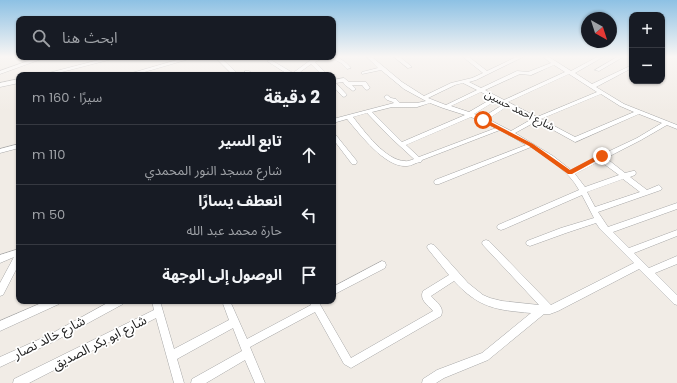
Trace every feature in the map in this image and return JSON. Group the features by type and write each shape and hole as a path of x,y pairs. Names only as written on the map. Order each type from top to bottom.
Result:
{"street":[{"path":"390,75 403,86 427,100 483,120 500,128 531,145 570,173 584,190 598,220 607,231 676,299"},
{"path":"336,121 368,111 398,105 417,105 455,83 465,82 482,75"},
{"path":"445,107 513,75"},
{"path":"483,120 505,103 567,75"},
{"path":"574,75 616,102 677,127"},
{"path":"593,86 615,75"},
{"path":"336,82 343,80 353,89"},
{"path":"0,85 16,82"},
{"name":"شارع احمد حسين","path":"465,82 536,118 574,140 578,140 638,112"},
{"path":"347,84 364,83 367,88"},
{"path":"336,86 344,95"},
{"path":"510,134 536,118 582,101 601,92"},
{"path":"387,97 390,100 395,100 398,105"},
{"path":"402,144 469,115 496,98"},
{"path":"368,111 419,160"},
{"path":"349,117 381,152 402,163 411,163 500,128"},
{"path":"570,173 639,139 666,123"},
{"path":"336,140 354,162"},
{"path":"437,182 531,145"},
{"path":"0,151 16,147"},
{"path":"600,157 646,193"},
{"path":"501,228 584,190 634,173"},
{"path":"593,211 659,188"},
{"path":"607,231 677,206"},
{"path":"530,243 564,230 598,220"},
{"path":"627,252 677,233"},
{"path":"486,243 546,309"},
{"path":"431,247 475,295 488,302 546,309 555,308 640,264"},
{"path":"0,259 16,253"},
{"path":"648,272 677,260"},
{"path":"0,291 16,262"},
{"path":"336,289 382,265"},
{"path":"315,304 347,361 353,362 438,314 438,310 426,294 456,275"},
{"path":"0,326 49,304"},
{"name":"شارع خالد نصار","path":"0,362 52,338 114,304"},
{"path":"157,304 179,383"},
{"path":"227,304 260,383"},
{"path":"196,383 313,304"},
{"path":"427,383 441,374 485,356 546,309"},
{"name":"شارع ابو بكر الصديق","path":"18,383 159,312"},
{"path":"172,356 235,322"}],"route":[{"path":"483,120 531,145 570,173 602,156"}]}
